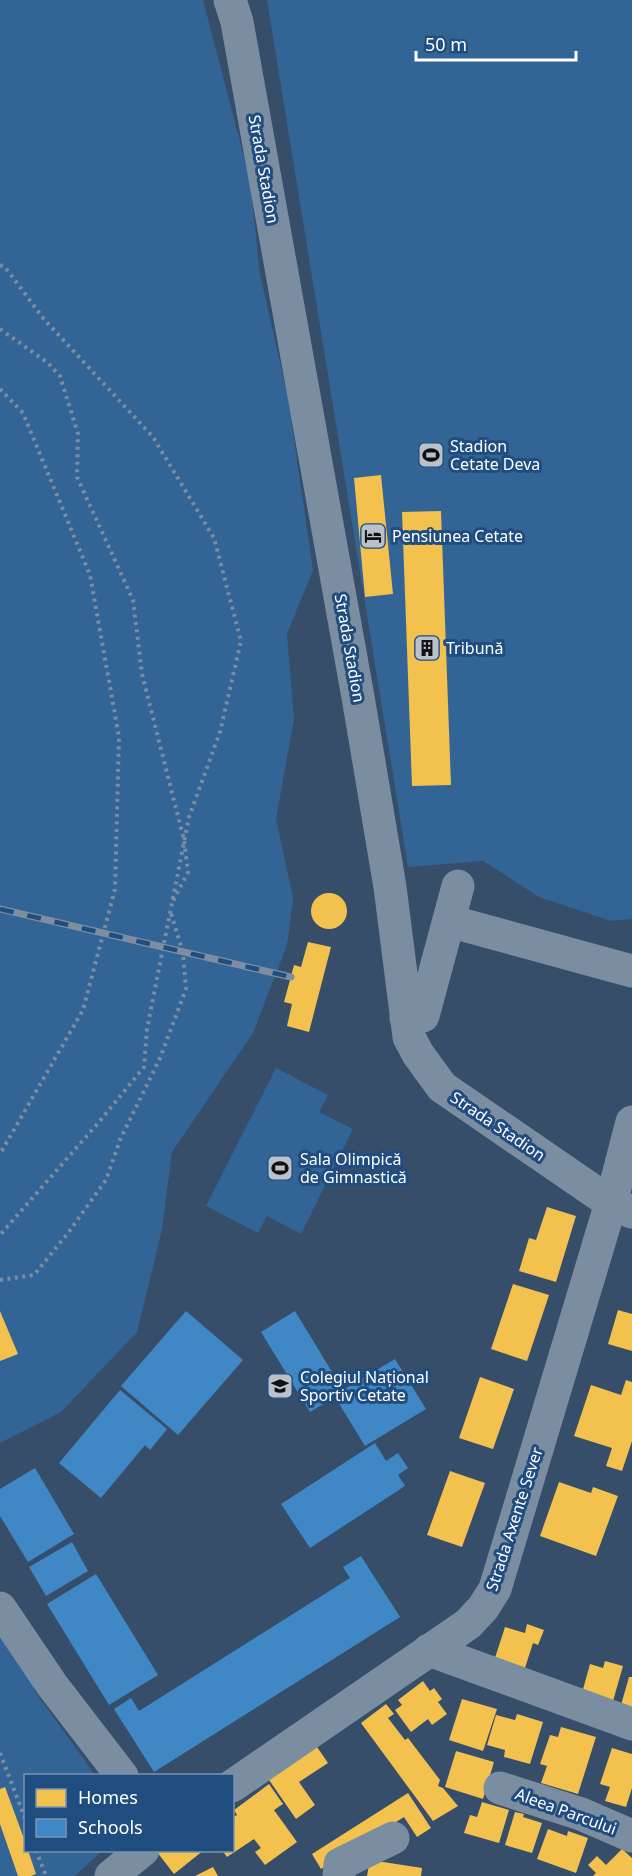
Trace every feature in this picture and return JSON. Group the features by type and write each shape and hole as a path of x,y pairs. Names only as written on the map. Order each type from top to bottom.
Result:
{"street":[{"name":"Strada Stadion","path":"230,0 237,22 358,697 390,887 410,1037 418,1054 442,1087 621,1207"},
{"path":"406,1018 423,1016 458,886"},
{"path":"448,921 632,971"},
{"name":"Strada Axente Sever","path":"234,1785 468,1624 483,1608 495,1589 621,1207 632,1122"},
{"path":"0,1608 52,1685 120,1774"},
{"path":"429,1650 632,1724"},
{"name":"Aleea Parcului","path":"500,1788 581,1814 632,1836"},
{"path":"339,1876 340,1864 393,1838"},
{"path":"111,1876 142,1852"}],"path":[{"path":"0,265 5,267 43,318 153,437 214,538 241,641 220,732 189,817 147,1029 144,1067 0,1235"},
{"path":"0,328 48,363 60,376 78,435 77,477 133,600 142,674 184,840 188,872 170,908 183,953 186,989 160,1058 120,1140 106,1180 34,1275 0,1280"},
{"path":"0,389 23,413 90,574 119,736 115,889 83,1010 0,1155"},
{"path":"0,1753 24,1816"},
{"path":"0,1769 6,1767"},
{"path":"36,1852 46,1876"}],"shaded area":[{"path":"0,0 203,0 250,180 260,274 288,398 313,570 287,634 294,719 276,819 293,898 287,945 253,1033 172,1152 162,1230 137,1332 61,1412 0,1443"},
{"path":"267,0 632,0 632,919 611,921 539,897 483,861 408,867"},
{"name":"Sala Olimpică de Gimnastică","path":"276,1068 328,1095 319,1112 353,1129 301,1234 267,1216 258,1233 206,1206"},
{"path":"0,1632 35,1684 34,1690 94,1774 24,1774 24,1852 101,1852 75,1876 0,1876"}],"building: Homes":[{"name":"Pensiunea Cetate","path":"381,475 393,594 365,597 354,478"},
{"name":"Tribună","path":"441,511 451,785 412,786 402,512"},
{"path":"329,893 342,898 347,911 342,924 329,929 316,924 311,911 316,898"},
{"path":"308,942 331,947 309,1032 287,1026 292,1004 284,1002 294,965 301,967"},
{"path":"547,1207 576,1216 556,1282 519,1271 529,1238 536,1240"},
{"path":"513,1284 549,1295 527,1361 491,1349"},
{"path":"618,1310 632,1314 632,1351 608,1344"},
{"path":"0,1311 18,1354 0,1361"},
{"path":"480,1377 514,1389 493,1449 459,1438"},
{"path":"626,1380 632,1382 632,1441 622,1471 606,1466 612,1448 574,1436 591,1385 621,1395"},
{"path":"450,1471 485,1483 462,1547 427,1535"},
{"path":"559,1482 591,1493 593,1487 618,1496 596,1556 540,1536"},
{"path":"527,1624 544,1630 538,1645 533,1643 524,1671 494,1661 505,1627 525,1633"},
{"path":"605,1661 623,1666 613,1701 582,1693 590,1664 603,1668"},
{"path":"629,1677 632,1677 632,1708 621,1705"},
{"path":"423,1681 430,1691 434,1688 442,1699 438,1702 447,1714 432,1725 428,1719 411,1732 395,1710 402,1705 398,1700"},
{"path":"462,1699 497,1709 483,1751 449,1740"},
{"path":"386,1704 394,1714 388,1718 405,1740 408,1738 440,1780 438,1786 443,1788 458,1806 433,1821 361,1723"},
{"path":"517,1714 543,1722 530,1764 504,1757 505,1750 487,1745 496,1715 515,1720"},
{"path":"561,1727 596,1737 578,1794 541,1783 547,1766 540,1764 550,1735 558,1737"},
{"path":"315,1744 328,1763 299,1782 315,1805 296,1819 267,1777"},
{"path":"612,1748 632,1754 632,1788 626,1807 605,1801 610,1787 600,1784"},
{"path":"456,1751 494,1762 483,1799 445,1787"},
{"path":"269,1784 283,1804 274,1810 297,1842 265,1865 255,1852 261,1848 254,1839 227,1857 223,1852 234,1852 234,1817 237,1815 234,1810"},
{"path":"5,1787 24,1839 24,1852 29,1852 36,1874 31,1876 18,1876 0,1824 0,1789"},
{"path":"408,1793 431,1828 417,1837 404,1817 321,1869 312,1854"},
{"path":"482,1802 509,1810 499,1843 464,1833 470,1815 477,1817"},
{"path":"515,1812 542,1823 532,1853 505,1845"},
{"path":"548,1829 567,1836 568,1831 588,1838 576,1873 537,1859"},
{"path":"622,1849 632,1858 632,1876 593,1876 596,1873 588,1865 597,1856 606,1865"},
{"path":"157,1852 202,1852 174,1874"},
{"path":"370,1860 422,1868 421,1876 367,1876"},
{"path":"213,1867 218,1876 195,1876"}],"building: Schools":[{"path":"186,1311 243,1360 178,1435 121,1386"},
{"path":"295,1311 343,1390 395,1359 426,1409 365,1446 335,1397 310,1412 261,1332"},
{"path":"120,1390 167,1429 150,1450 145,1445 101,1498 59,1463"},
{"path":"375,1443 386,1461 398,1453 408,1468 398,1475 405,1486 310,1548 281,1504"},
{"path":"35,1468 74,1534 28,1562 0,1516 0,1489"},
{"path":"72,1542 88,1571 46,1596 29,1567"},
{"path":"361,1556 400,1617 154,1772 114,1709 131,1698 139,1711 350,1578 343,1567"},
{"path":"96,1574 158,1675 109,1705 47,1604"}],"railway":[{"path":"0,909 291,977"}],"place":[{"name":"Stadion Cetate Deva","path":"431,455"},
{"name":"Pensiunea Cetate","path":"373,536"},
{"name":"Tribună","path":"427,648"},
{"name":"Sala Olimpică de Gimnastică","path":"280,1168"},
{"name":"Colegiul Național Sportiv Cetate","path":"280,1386"}]}
